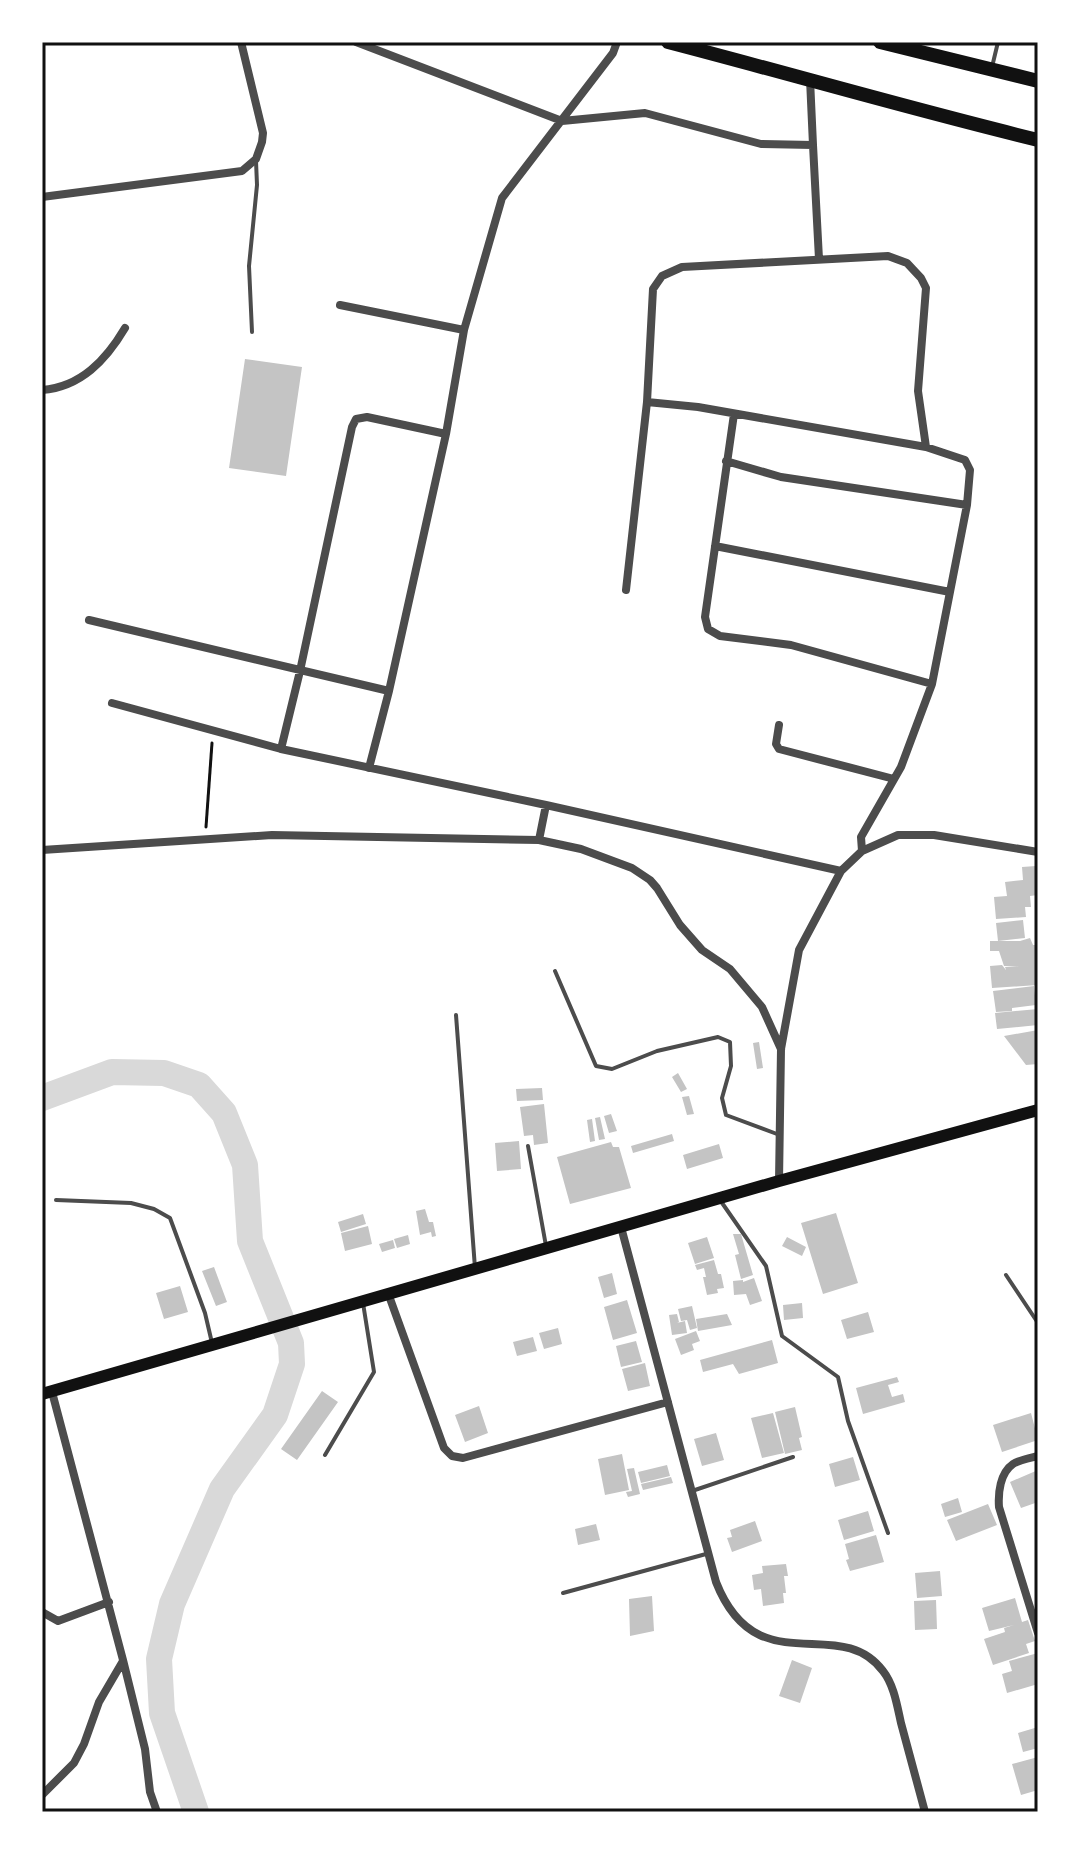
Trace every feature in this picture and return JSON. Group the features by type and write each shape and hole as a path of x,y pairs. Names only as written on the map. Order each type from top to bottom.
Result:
{"highway":[{"path":"668,42 1038,140"},
{"path":"880,42 1038,81"}],"main road":[{"path":"47,1393 719,1198 1038,1110"}],"street":[{"path":"42,197 242,171 256,159 263,133 241,42"},
{"path":"356,42 562,121 645,113 761,144 813,145"},
{"path":"369,768 446,434 464,330 502,198 613,53 617,42"},
{"path":"810,79 819,259"},
{"path":"626,590 647,402 653,289 662,276 682,267 819,259 888,256 907,263 926,288 918,391 926,447"},
{"path":"340,305 464,330"},
{"path":"42,390 76,380 96,367 113,349 125,328"},
{"path":"647,402 698,407 926,447 965,460 970,470 967,505 932,684 901,767 861,837 862,851"},
{"path":"734,414 705,617 708,629 720,636 791,645 932,684"},
{"path":"281,749 356,419 367,417 446,434"},
{"path":"726,461 781,477 967,505"},
{"path":"715,546 950,592"},
{"path":"89,620 389,691"},
{"path":"112,703 281,749 841,871"},
{"path":"779,725 776,744 779,749 894,779"},
{"path":"539,840 546,805"},
{"path":"42,850 272,835 539,840 581,849 632,868 650,880 680,925 702,950 730,969 762,1007 781,1049"},
{"path":"779,1181 781,1049 799,950 841,871 862,851 898,835 934,835 1038,852"},
{"path":"621,1227 722,1598 744,1625 774,1641 841,1646 854,1649 877,1663 891,1685 925,1812"},
{"path":"388,1293 444,1448 452,1456 463,1458 668,1402"},
{"path":"47,1393 109,1602 157,1812"},
{"path":"1038,1456 1013,1464 1002,1479 998,1497 1038,1633"},
{"path":"42,1612 58,1621 109,1602"},
{"path":"42,1795 74,1763 99,1702 123,1660"}],"lane":[{"path":"992,69 998,42"},
{"path":"252,332 249,266 257,185 256,159"},
{"path":"555,971 596,1066 612,1069 657,1051 718,1037 730,1042 731,1066 722,1098 726,1115 780,1135"},
{"path":"456,1015 475,1268"},
{"path":"528,1146 547,1248"},
{"path":"719,1198 766,1266 782,1336 838,1377 848,1421 888,1533"},
{"path":"56,1200 131,1203 154,1209 170,1218 205,1313 213,1345"},
{"path":"1006,1275 1038,1323"},
{"path":"325,1455 374,1372 363,1301"},
{"path":"692,1491 793,1457"},
{"path":"563,1593 708,1553"}],"path":[{"path":"205,839 212,731"}],"building":[{"path":"245,359 302,367 286,476 229,468"},
{"path":"1036,866 1038,895 1030,896 1031,907 1025,907 1026,917 996,919 994,897 1007,896 1005,882 1023,880 1022,867"},
{"path":"1023,920 1025,938 998,941 996,923"},
{"path":"1030,938 1033,945 1038,945 1035,965 1038,965 1038,985 992,988 990,966 1002,965 1006,970 1005,967 1019,966 1004,966 999,951 990,951 990,941"},
{"path":"1034,986 1036,1005 996,1012 993,991"},
{"path":"1038,1009 1038,1025 997,1029 995,1013"},
{"path":"1038,1030 1038,1064 1026,1065 1004,1036"},
{"path":"759,1042 763,1068 757,1069 753,1043"},
{"path":"678,1073 687,1089 681,1092 672,1077"},
{"path":"542,1088 543,1100 517,1101 516,1089"},
{"path":"689,1096 694,1114 687,1115 682,1097"},
{"path":"544,1104 548,1143 534,1145 533,1135 524,1136 520,1107"},
{"path":"611,1114 617,1131 609,1133 604,1116"},
{"path":"600,1117 605,1139 599,1140 595,1118"},
{"path":"592,1119 595,1141 590,1142 587,1120"},
{"path":"672,1134 674,1141 633,1153 631,1146"},
{"path":"519,1141 521,1169 497,1171 495,1143"},
{"path":"611,1142 613,1147 619,1147 631,1188 570,1204 557,1157"},
{"path":"719,1144 723,1158 687,1169 683,1155"},
{"path":"425,1209 429,1222 433,1222 436,1236 432,1237 431,1232 420,1235 416,1211"},
{"path":"836,1213 858,1283 823,1294 801,1223"},
{"path":"363,1214 366,1224 341,1232 338,1222"},
{"path":"368,1226 372,1244 345,1251 341,1233"},
{"path":"733,1234 741,1234 753,1275 741,1279 735,1255 739,1254"},
{"path":"408,1235 410,1244 397,1248 394,1239"},
{"path":"707,1237 714,1258 695,1264 688,1243"},
{"path":"787,1237 806,1247 802,1256 782,1246"},
{"path":"393,1240 395,1248 382,1252 379,1244"},
{"path":"714,1260 724,1288 707,1295 704,1268 697,1270 695,1265"},
{"path":"214,1267 227,1302 216,1306 202,1271"},
{"path":"612,1273 617,1294 604,1298 598,1277"},
{"path":"754,1278 762,1301 750,1305 746,1294 734,1295 733,1281 743,1282"},
{"path":"180,1286 188,1312 164,1319 156,1293"},
{"path":"627,1300 637,1333 613,1340 604,1307"},
{"path":"802,1303 803,1318 784,1320 783,1305"},
{"path":"692,1306 697,1328 690,1330 687,1320 681,1321 678,1309"},
{"path":"868,1312 874,1332 847,1339 841,1320"},
{"path":"677,1314 677,1323 685,1321 687,1333 672,1335 669,1315"},
{"path":"727,1314 732,1325 698,1331 696,1319"},
{"path":"558,1328 562,1344 544,1349 539,1333"},
{"path":"696,1331 700,1341 692,1344 694,1350 681,1355 675,1339"},
{"path":"533,1337 537,1351 517,1356 513,1342"},
{"path":"772,1340 778,1363 739,1374 733,1364 703,1372 700,1360"},
{"path":"636,1341 642,1362 621,1367 616,1346"},
{"path":"645,1363 650,1386 628,1391 622,1369"},
{"path":"897,1377 899,1382 888,1385 892,1397 903,1394 905,1402 863,1414 856,1388"},
{"path":"322,1391 338,1402 297,1460 281,1449"},
{"path":"479,1406 488,1433 465,1442 455,1415"},
{"path":"795,1407 802,1450 785,1454 775,1412"},
{"path":"773,1413 784,1453 762,1458 751,1418"},
{"path":"1031,1413 1038,1440 1002,1452 993,1425"},
{"path":"716,1433 724,1460 702,1466 694,1439"},
{"path":"622,1454 629,1490 605,1495 598,1459"},
{"path":"853,1457 860,1480 835,1487 829,1464"},
{"path":"667,1465 670,1476 641,1483 638,1472"},
{"path":"634,1468 640,1494 628,1497 626,1492 632,1491 627,1469"},
{"path":"1038,1470 1038,1502 1021,1508 1010,1482"},
{"path":"671,1477 673,1483 643,1490 641,1484"},
{"path":"958,1498 962,1512 945,1517 941,1504"},
{"path":"988,1504 997,1525 956,1541 947,1520"},
{"path":"868,1511 874,1531 844,1540 838,1520"},
{"path":"755,1521 762,1541 732,1552 727,1538 732,1537 730,1530"},
{"path":"596,1524 600,1540 578,1545 575,1529"},
{"path":"876,1535 884,1562 850,1571 845,1544"},
{"path":"786,1564 788,1576 784,1576 784,1603 763,1606 761,1589 754,1590 752,1575 763,1573 762,1566"},
{"path":"940,1571 942,1596 917,1598 915,1573"},
{"path":"652,1596 654,1631 630,1636 629,1599"},
{"path":"1015,1598 1022,1622 1028,1620 1035,1641 1026,1644 1029,1653 993,1665 984,1639 1005,1632 1004,1628 1014,1625 989,1631 982,1608"},
{"path":"936,1600 937,1629 915,1630 914,1601"},
{"path":"1038,1653 1038,1684 1007,1693 1002,1674 1012,1671 1009,1661"},
{"path":"792,1660 812,1668 800,1703 779,1696"},
{"path":"1038,1727 1038,1748 1023,1752 1018,1733"},
{"path":"1038,1757 1038,1790 1021,1795 1012,1764"}],"waterway":[{"path":"42,1098 112,1072 164,1073 199,1085 224,1113 245,1165 250,1241 291,1343 292,1364 275,1415 222,1489 172,1604 159,1659 162,1713 196,1812"}]}
